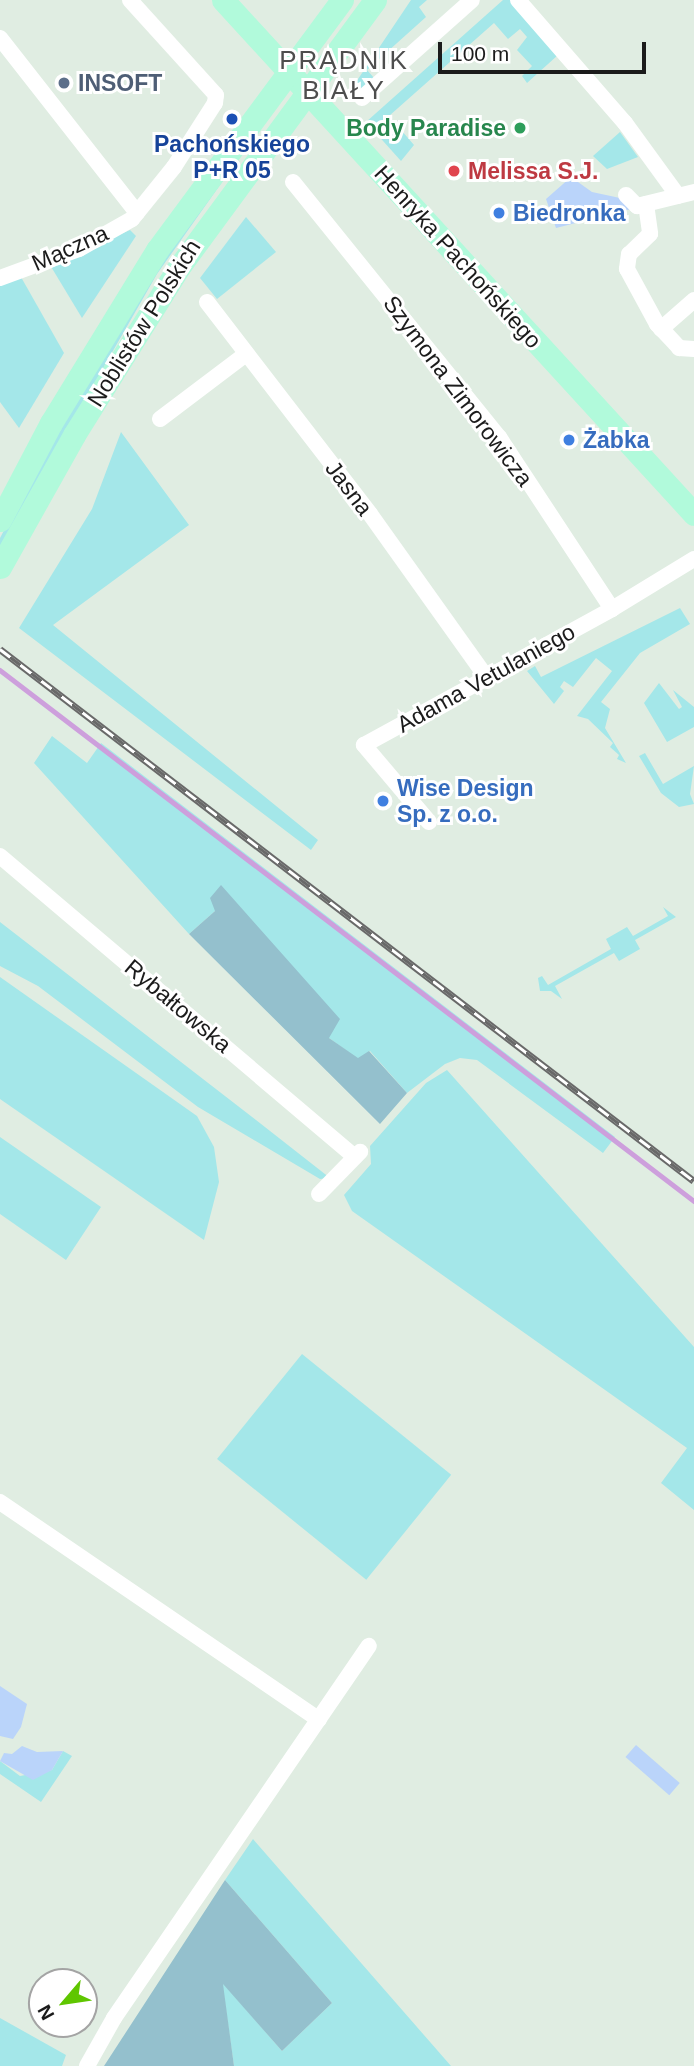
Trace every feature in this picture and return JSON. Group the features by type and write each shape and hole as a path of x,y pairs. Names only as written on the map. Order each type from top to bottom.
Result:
{"main road":[{"name":"Henryka Pachońskiego","path":"223,0 694,514"},
{"name":"Noblistów Polskich","path":"0,520 51,423 157,250 342,0"},
{"name":"Noblistów Polskich","path":"0,568 74,435 179,267 375,0"}],"street":[{"name":"Mączna","path":"0,278 79,249 137,213 174,167 216,96 130,0"},
{"path":"362,98 472,0"},
{"path":"519,0 689,198"},
{"path":"0,38 137,213"},
{"name":"Szymona Zimorowicza","path":"293,182 499,437 612,609"},
{"path":"626,195 637,206 689,198"},
{"path":"646,204 649,235 629,254 626,265 661,329 679,348 693,346"},
{"path":"661,329 694,300"},
{"name":"Jasna","path":"207,302 370,514 487,678"},
{"path":"160,419 246,354"},
{"name":"Adama Vetulaniego","path":"429,822 364,745 612,609 694,559"},
{"name":"Rybałtowska","path":"0,856 358,1155 319,1194"},
{"path":"0,1502 319,1720"},
{"path":"87,2066 114,2018 369,1646"}],"shaded area":[{"path":"411,0 427,0 419,7 426,17 367,70 375,79 353,94 350,91"},
{"path":"503,0 510,0 558,55 527,83 522,76 532,66 517,50 527,37 520,29 508,39 494,23 389,116 414,145 401,161 366,122"},
{"path":"620,132 638,157 607,169 593,156"},
{"path":"228,165 232,168 157,274 0,548 0,538 74,398 141,289"},
{"path":"571,177 592,192 620,198 631,209 556,228 546,199"},
{"path":"246,217 276,252 217,299 200,278"},
{"path":"130,230 136,236 82,318 50,265"},
{"path":"21,277 64,353 19,428 0,402 0,285"},
{"path":"121,432 189,525 53,625 318,840 311,850 19,628 92,509"},
{"path":"680,608 690,624 640,653 601,702 610,709 605,728 626,763 617,759 619,755 610,747 613,743 588,719 577,716 612,671 596,658 573,687 564,681 560,687 564,691 554,704 527,671 535,666 541,677"},
{"path":"659,683 679,709 682,707 673,690 694,707 694,727 667,742 644,703"},
{"path":"52,736 87,763 101,743 615,1137 603,1153 477,1060 460,1058 445,1064 407,1093 370,1051 358,1059 329,1038 215,911 189,934 34,763"},
{"path":"645,753 663,784 694,766 690,794 694,804 679,807 661,793 639,756"},
{"path":"221,885 340,1019 329,1038 358,1058 369,1051 407,1093 380,1124 189,934 215,911 210,898"},
{"path":"663,907 676,917 635,940 640,949 619,961 614,953 555,986 562,999 551,991 540,991 538,978 542,976 548,985 611,949 606,939 627,927 633,936 668,916"},
{"path":"0,922 330,1178 320,1179 198,1107 38,986 0,966"},
{"path":"0,977 197,1116 214,1147 219,1182 204,1240 0,1099"},
{"path":"447,1070 694,1347 694,1510 661,1483 687,1448 352,1211 344,1195 371,1164 370,1146 426,1083"},
{"path":"0,1137 101,1207 66,1260 0,1214"},
{"path":"302,1354 451,1475 366,1580 217,1459"},
{"path":"0,1686 27,1704 21,1727 13,1739 0,1736"},
{"path":"636,1745 680,1783 669,1795 626,1757"},
{"path":"22,1746 37,1752 63,1751 52,1770 33,1780 0,1761 4,1753 12,1754"},
{"path":"63,1751 72,1756 41,1802 0,1774 0,1761 20,1776 52,1770"},
{"path":"253,1839 451,2066 234,2066 222,1982 282,2051 332,2003 225,1880"},
{"path":"225,1880 332,2003 282,2051 223,1984 234,2066 104,2066"},
{"path":"0,2018 28,2034 28,2038 36,2038 66,2055 62,2066 0,2066"}],"waterway":[{"path":"0,670 694,1201"}],"railway":[{"path":"0,649 694,1181"}],"place":[{"name":"INSOFT","path":"64,83"},
{"name":"Pachońskiego P+R 05","path":"232,119"},
{"name":"Body Paradise","path":"520,128"},
{"name":"Melissa S.J.","path":"454,171"},
{"name":"Biedronka","path":"499,213"},
{"name":"Żabka","path":"569,440"},
{"name":"Wise Design Sp. z o.o.","path":"383,801"}],"district":[{"name":"PRĄDNIK BIAŁY","path":"344,76"}]}
